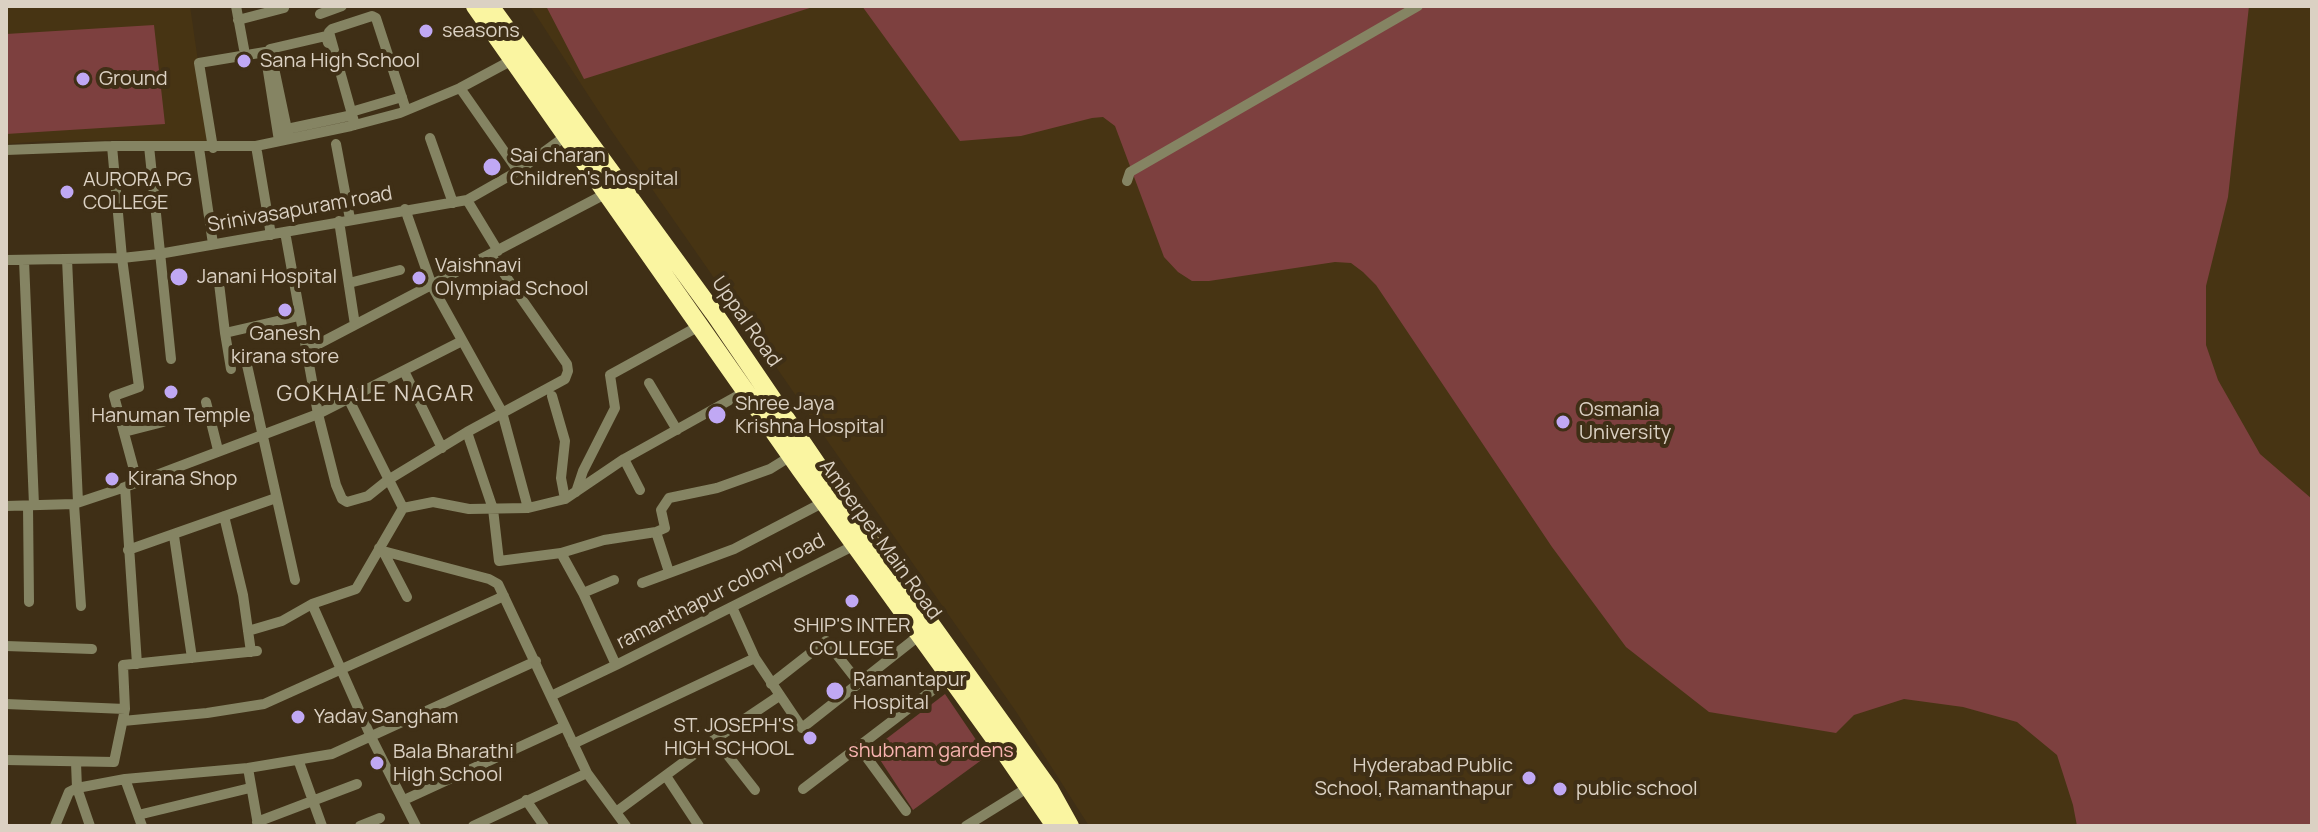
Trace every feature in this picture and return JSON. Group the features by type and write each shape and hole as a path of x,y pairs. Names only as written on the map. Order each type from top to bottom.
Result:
{"highway":[{"name":"Amberpet Main Road","path":"475,6 519,56 572,131 607,193 824,502 861,541 951,676 1035,783 1055,826"},
{"path":"490,6 519,56"},
{"name":"Uppal Road","path":"572,131 716,316 861,541 1035,783 1070,826"}],"street":[{"path":"236,6 244,49"},
{"path":"320,14 342,6"},
{"path":"1127,181 1130,172 1418,6"},
{"path":"238,20 284,8"},
{"path":"351,120 329,32 372,16 376,18 406,110"},
{"path":"285,137 270,49 326,36 351,120"},
{"path":"213,148 199,63 265,52 285,137"},
{"path":"6,150 256,146 351,120 406,110 460,88 519,56"},
{"path":"460,88 518,171"},
{"path":"351,120 402,97"},
{"name":"Srinivasapuram road","path":"6,260 122,258 159,254 467,200 518,171 572,131"},
{"path":"430,138 453,203"},
{"path":"336,144 355,325"},
{"path":"112,146 122,258 139,387 114,396 137,481"},
{"path":"149,146 171,359"},
{"path":"256,146 271,235"},
{"path":"199,148 213,244"},
{"path":"305,351 607,193"},
{"path":"285,232 305,351 336,485 342,499 357,501 467,432 565,379 568,371 567,364 494,253 467,200"},
{"path":"405,209 432,286 502,412 528,508"},
{"path":"67,259 81,606"},
{"path":"24,260 31,506 29,602"},
{"path":"349,283 400,270"},
{"path":"219,283 231,369"},
{"path":"225,333 299,316"},
{"path":"576,493 594,447 614,412 610,375 701,325"},
{"path":"6,506 76,503 125,487 318,414 462,341"},
{"path":"247,365 295,580"},
{"path":"404,371 442,448"},
{"path":"649,383 677,430"},
{"path":"403,508 433,502 469,509 528,508 565,499 624,459 746,391"},
{"path":"552,396 565,441 561,478 565,499"},
{"path":"349,400 403,508"},
{"path":"206,402 218,450"},
{"path":"124,432 163,422"},
{"path":"467,432 493,509 499,561 561,553 604,540 656,532 665,528 661,510 669,498 717,488 770,469 791,456"},
{"path":"624,459 640,490"},
{"path":"125,487 137,664"},
{"path":"128,550 276,498"},
{"path":"642,583 734,549 824,502"},
{"path":"248,631 282,621 312,604 356,589 403,508"},
{"path":"112,781 124,715 123,665 254,651 224,516"},
{"path":"656,532 669,572"},
{"path":"174,536 192,658"},
{"name":"ramanthapur colony road","path":"561,553 616,665 861,541"},
{"path":"381,550 498,584 587,773 626,826"},
{"path":"381,550 407,597"},
{"path":"583,593 614,580"},
{"path":"6,704 124,715 207,713 264,704 504,596"},
{"path":"312,604 371,737 416,826"},
{"path":"732,607 755,658 802,728 921,634"},
{"path":"771,684 826,641 859,683"},
{"path":"6,646 92,649"},
{"path":"573,744 755,658"},
{"path":"55,826 69,792 77,788 125,779 299,762 332,754 536,661"},
{"path":"551,696 616,665"},
{"path":"803,789 951,676"},
{"path":"616,812 779,696"},
{"path":"404,800 565,726"},
{"path":"715,739 755,790"},
{"path":"859,747 906,811"},
{"path":"6,760 114,762"},
{"path":"299,762 322,826"},
{"path":"76,763 77,788 90,826"},
{"path":"248,768 257,824 357,784"},
{"path":"473,826 587,773"},
{"path":"666,776 699,826"},
{"path":"125,779 140,821 250,788"},
{"path":"966,826 1035,783"},
{"path":"526,800 544,826"},
{"path":"360,826 380,818"}],"shaded area":[{"path":"6,6 190,6 210,144 117,140 6,144"},
{"name":"Osmania University","path":"530,6 2312,6 2312,826 1089,826 1017,713 611,130"}],"green space":[{"path":"546,6 816,6 584,79"},
{"path":"862,6 2249,6 2228,197 2206,286 2206,345 2218,380 2260,454 2312,499 2312,826 2077,826 2057,755 2017,722 1963,707 1904,699 1854,715 1836,733 1709,712 1626,647 1552,547 1376,285 1363,272 1351,263 1335,262 1192,281 1164,257 1115,126 1103,117 1092,118 1021,136 960,141"},
{"name":"Ground","path":"154,25 165,124 6,134 6,34"},
{"name":"shubnam gardens","path":"945,694 987,756 913,810 873,749"}],"place":[{"name":"seasons","path":"426,31"},
{"name":"Sana High School","path":"244,61"},
{"name":"Ground","path":"83,79"},
{"name":"Sai charan Children's hospital","path":"492,167"},
{"name":"AURORA PG COLLEGE","path":"67,192"},
{"name":"Janani Hospital","path":"179,277"},
{"name":"Vaishnavi Olympiad School","path":"419,278"},
{"name":"Ganesh kirana store","path":"285,310"},
{"name":"Hanuman Temple","path":"171,392"},
{"name":"Shree Jaya Krishna Hospital","path":"717,415"},
{"name":"Osmania University","path":"1563,422"},
{"name":"Kirana Shop","path":"112,479"},
{"name":"SHIP'S INTER COLLEGE","path":"852,601"},
{"name":"Ramantapur Hospital","path":"835,691"},
{"name":"Yadav Sangham","path":"298,717"},
{"name":"ST. JOSEPH'S HIGH SCHOOL","path":"810,738"},
{"name":"Bala Bharathi High School","path":"377,763"},
{"name":"Hyderabad Public School, Ramanthapur","path":"1529,778"},
{"name":"public school","path":"1560,789"}],"district":[{"name":"GOKHALE NAGAR","path":"376,395"}]}
